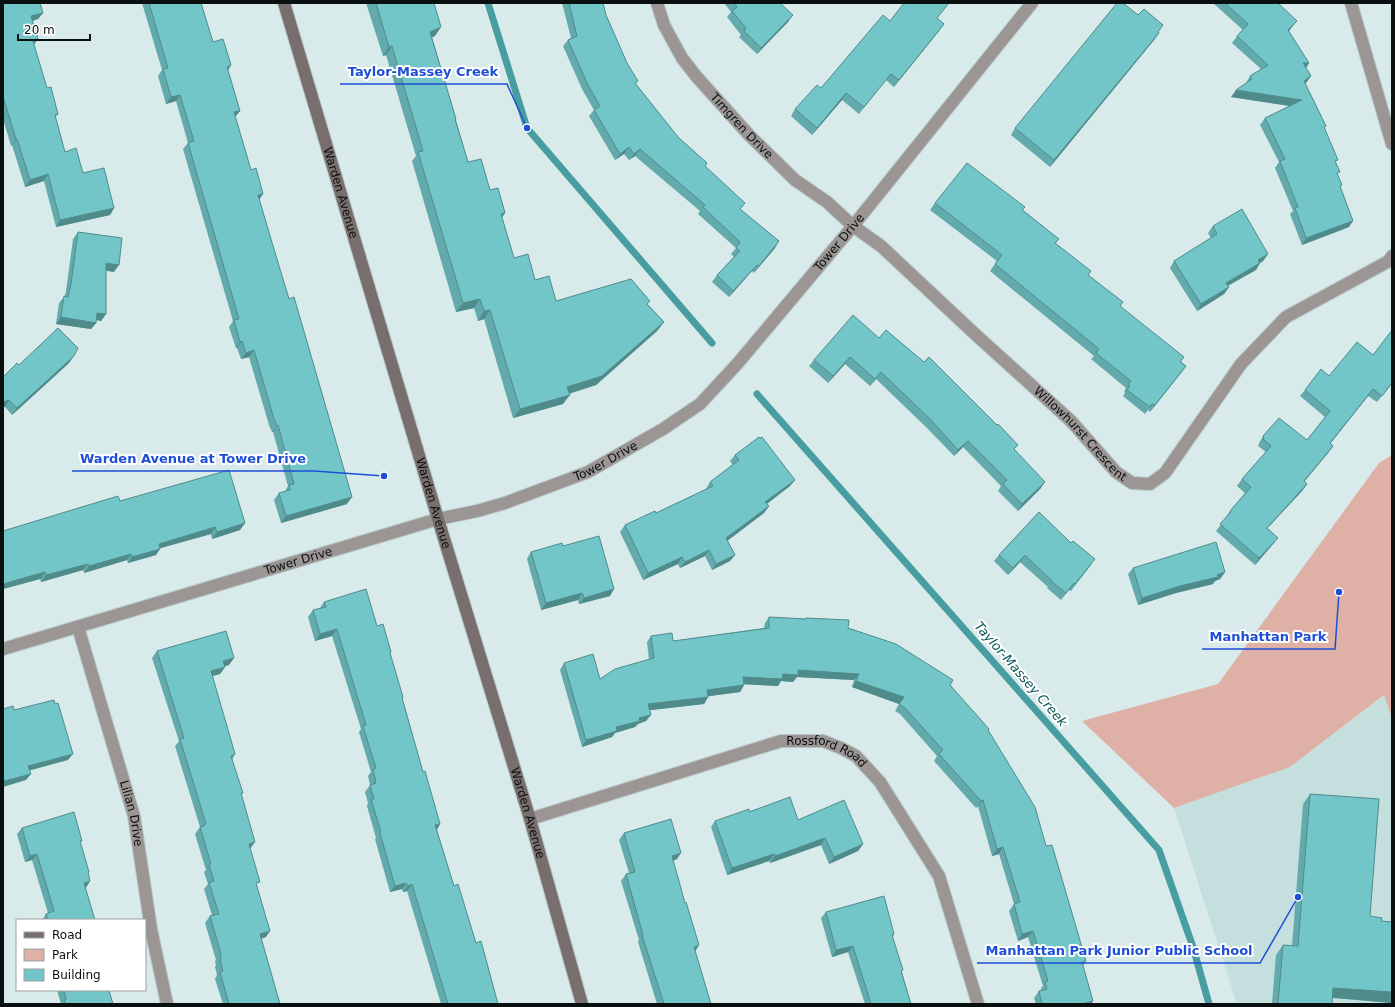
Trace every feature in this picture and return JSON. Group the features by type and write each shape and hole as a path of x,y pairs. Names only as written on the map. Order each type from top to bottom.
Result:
{"main road":[{"name":"Warden Avenue","path":"284,3 438,519 530,818 582,1004"}],"street":[{"name":"Timgren Drive","path":"658,3 664,25 682,58 696,76 749,135 795,180 826,202 853,226"},
{"name":"Tower Drive","path":"3,649 438,519 478,511 505,503 588,472 663,429 700,404 738,363 853,226 1032,3"},
{"path":"1351,3 1392,144"},
{"name":"Willowhurst Crescent","path":"853,226 881,246 1071,421 1116,472 1132,483 1150,484 1164,473 1241,364 1286,317 1389,261 1392,256"},
{"name":"Lilian Drive","path":"78,626 134,816 151,929 167,1004"},
{"name":"Rossford Road","path":"530,818 781,741 823,741 841,748 856,756 880,782 939,876 978,1004"}],"shaded area":[{"path":"1385,695 1392,718 1392,1004 1237,1004 1174,808 1290,767"}],"green space":[{"path":"1392,455 1392,718 1384,695 1290,767 1174,808 1082,721 1218,684 1379,463"}],"building":[{"path":"3,3 40,3 43,13 31,16 38,39 33,41 47,88 51,87 58,114 55,115 65,152 76,148 83,173 104,168 114,208 60,220 48,174 30,180 3,97"},
{"path":"149,3 201,3 213,42 223,39 231,65 227,67 240,111 234,112 251,170 256,168 263,194 258,195 289,299 294,297 352,497 286,516 279,493 290,490 289,485 294,484 278,425 277,426 274,419 254,350 246,353 242,341 240,342 234,320 239,319 188,143 194,141 180,95 171,97 163,69 168,68"},
{"path":"376,3 434,3 441,27 430,32 468,162 481,159 490,190 498,188 505,213 501,214 514,258 528,254 535,280 549,276 556,301 631,279 650,301 647,304 664,322 602,376 567,387 570,395 520,409 490,310 484,311 480,299 463,303 418,152 423,151 392,46 389,47"},
{"path":"569,3 603,3 606,15 627,63 638,81 635,83 678,137 707,163 705,166 745,203 740,209 779,241 759,266 757,265 733,291 717,275 740,251 736,248 740,242 703,207 705,205 640,149 634,154 629,147 620,154 594,110 600,106 587,83 568,40 577,36"},
{"path":"734,3 780,3 793,15 761,48 744,31 746,28 732,11 737,7"},
{"path":"904,3 949,3 937,18 944,24 899,80 891,74 864,107 846,93 817,128 795,109 817,85 821,88 883,15 890,21"},
{"path":"1117,3 1123,3 1138,15 1144,9 1163,25 1158,32 1159,33 1054,160 1015,128"},
{"path":"1225,3 1278,3 1297,21 1288,30 1309,63 1303,63 1311,76 1304,81 1326,126 1324,127 1338,160 1335,161 1340,172 1337,173 1342,185 1340,186 1353,221 1306,238 1295,208 1298,207 1280,161 1285,159 1265,118 1302,100 1236,90 1252,79 1250,76 1268,65 1237,36 1248,24"},
{"path":"967,163 1025,207 1022,210 1059,239 1055,243 1091,271 1088,275 1123,302 1120,306 1184,357 1180,362 1186,366 1155,405 1152,404 1150,407 1127,390 1131,381 1096,353 1099,349 995,264 1002,255 935,203"},
{"path":"1242,209 1268,254 1258,260 1260,263 1226,283 1229,287 1201,304 1174,261 1217,234 1213,226"},
{"path":"78,232 122,238 119,265 106,263 106,314 97,313 96,323 61,317 64,296 68,297 71,284"},
{"path":"853,315 879,338 886,330 924,362 929,357 1018,445 1014,449 1045,482 1022,504 1003,484 1007,480 968,441 958,450 932,421 881,372 875,379 850,357 833,376 814,360"},
{"path":"58,328 78,348 74,356 17,408 9,400 3,402 3,377 17,363 19,365"},
{"path":"1392,330 1392,383 1382,396 1373,389 1330,443 1333,446 1304,481 1307,484 1267,528 1278,538 1259,558 1220,524 1251,487 1242,479 1271,446 1263,439 1263,436 1279,418 1307,440 1330,411 1305,390 1321,369 1329,376 1357,342 1373,355"},
{"path":"759,437 762,437 795,480 765,502 769,506 726,538 735,555 716,564 709,550 685,562 682,557 648,573 625,525 655,511 656,513 713,486 710,482 739,460 735,455"},
{"path":"229,470 245,523 217,532 215,527 159,544 160,549 132,557 131,554 89,566 88,564 46,575 45,572 3,584 3,531 118,496 120,501"},
{"path":"1039,512 1071,543 1073,541 1095,559 1066,593 1052,582 1025,555 1013,568 999,555"},
{"path":"599,536 614,589 584,598 582,593 546,603 531,552 562,543 563,546"},
{"path":"1216,542 1225,572 1217,575 1218,577 1180,586 1142,598 1133,568"},
{"path":"366,589 377,626 383,624 423,772 425,771 440,824 435,825 454,886 458,884 476,943 481,941 498,1004 448,1004 412,884 408,886 406,883 395,886 371,799 374,799 370,785 376,783 373,769 376,768 363,726 366,725 337,629 320,634 313,610 326,607 324,602"},
{"path":"769,617 849,620 848,628 896,644 953,680 950,685 989,729 988,730 1035,807 1046,846 1052,845 1086,961 1082,962 1093,1001 1082,1004 1042,1004 1039,991 1047,989 1045,982 1048,981 1033,931 1022,934 1014,904 1020,902 1003,847 997,849 983,800 981,801 939,754 943,750 905,708 899,704 904,697 856,681 859,674 798,670 798,675 783,674 782,679 743,677 744,685 707,690 708,697 648,704 651,715 639,718 640,721 616,727 617,731 586,740 564,663 593,654 600,679 615,669 654,658 651,636 672,633 673,641 769,628"},
{"path":"226,631 234,658 223,661 225,667 211,671 235,754 231,756 243,793 241,793 255,842 249,844 260,882 256,883 270,931 260,934 280,1004 229,1004 220,972 223,971 220,960 221,954 210,916 219,914 209,883 214,881 209,865 211,864 200,827 206,824 180,739 184,738 157,651"},
{"path":"54,700 55,704 58,703 73,754 28,766 31,774 4,781 3,709 13,706 14,710"},
{"path":"1310,794 1379,799 1370,916 1382,918 1381,921 1392,922 1392,992 1333,988 1332,1004 1278,1004 1283,945 1298,946"},
{"path":"790,797 798,820 844,800 863,844 834,857 825,838 775,856 774,854 732,868 715,821 749,809 749,812"},
{"path":"74,812 82,841 80,841 89,872 90,881 84,883 95,919 48,919 46,914 54,911 37,854 30,856 22,828"},
{"path":"671,819 681,853 672,856 685,903 686,902 699,945 694,947 711,1004 664,1004 642,935 626,874 635,872 624,833"},
{"path":"884,896 894,934 892,935 903,970 901,971 911,1004 871,1004 853,946 836,950 826,912"},
{"path":"64,991 109,991 113,1004 66,1004 64,1000 66,999"}],"waterway":[{"name":"Taylor-Massey Creek","path":"488,3 527,128 712,343"},
{"name":"Taylor-Massey Creek","path":"757,394 1159,850 1193,947 1209,1004"}],"place":[{"name":"Taylor-Massey Creek","path":"527,128"},
{"name":"Warden Avenue at Tower Drive","path":"384,476"},
{"name":"Manhattan Park","path":"1339,592"},
{"name":"Manhattan Park Junior Public School","path":"1298,897"}]}
